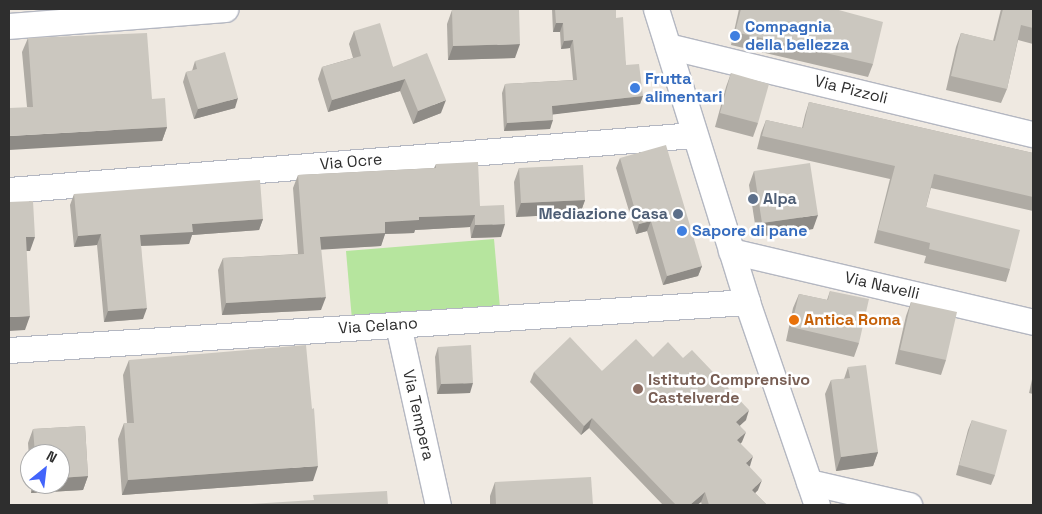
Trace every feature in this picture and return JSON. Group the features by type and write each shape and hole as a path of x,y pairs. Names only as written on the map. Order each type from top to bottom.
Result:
{"street":[{"path":"9,26 225,9"},
{"path":"656,9 747,302 813,494 909,505"},
{"name":"Via Pizzoli","path":"668,46 1033,134"},
{"name":"Via Ocre","path":"9,190 694,135"},
{"name":"Via Navelli","path":"731,251 1033,322"},
{"name":"Via Celano","path":"9,350 747,302"},
{"name":"Via Tempera","path":"398,325 438,505"}],"green space":[{"path":"494,239 500,308 352,320 346,251"}],"building":[{"path":"519,9 520,44 453,46 452,10"},
{"path":"555,9 616,9 616,18 623,17 626,65 639,64 643,96 552,106 553,120 507,123 505,84 577,80 573,40 564,41 563,23 556,23"},
{"path":"741,9 835,9 883,22 873,64 735,32"},
{"path":"1003,9 1033,9 1033,28 1021,25 1007,89 951,76 961,33 995,41"},
{"path":"380,23 393,67 427,53 446,100 418,111 405,79 332,100 322,67 361,56 354,31"},
{"path":"147,33 152,99 165,98 167,127 9,136 9,108 33,107 28,38"},
{"path":"225,52 238,98 198,109 186,72 197,69 195,61"},
{"path":"731,73 769,84 758,123 720,113"},
{"path":"809,102 1033,153 1033,197 934,174 926,207 1020,230 1010,269 929,249 930,243 878,230 895,166 762,136 766,120 803,128"},
{"path":"666,145 702,266 667,276 651,221 639,224 620,158"},
{"path":"478,162 480,206 504,205 505,224 475,225 475,215 419,217 419,220 385,222 385,233 320,237 326,297 226,303 223,258 304,254 298,175 436,168 436,164"},
{"path":"810,163 818,215 762,223 754,171"},
{"path":"583,165 585,200 521,203 519,168"},
{"path":"260,180 263,219 192,224 193,232 140,235 147,308 108,311 101,234 78,236 74,194"},
{"path":"33,201 35,237 26,237 30,316 9,317 9,202"},
{"path":"830,291 869,299 859,343 791,327 799,294 828,300"},
{"path":"911,302 957,312 946,360 900,350"},
{"name":"Istituto Comprensivo Castelverde","path":"570,337 602,371 636,339 653,357 668,342 683,358 692,350 749,410 736,422 746,432 737,440 753,456 746,463 762,480 752,490 767,505 709,505 705,492 690,505 676,505 592,418 584,426 534,372"},
{"path":"306,345 312,409 314,408 318,466 128,480 124,423 134,423 129,360"},
{"path":"471,345 473,383 441,384 438,347"},
{"path":"866,365 878,452 841,457 831,380 850,378 848,367"},
{"path":"972,420 1007,430 995,475 959,465"},
{"path":"85,426 88,476 70,477 70,444 34,444 33,429"},
{"path":"591,477 593,505 496,505 495,482"},
{"path":"387,491 388,505 235,505 314,500 313,495"}],"place":[{"name":"Compagnia della bellezza","path":"735,36"},
{"name":"Frutta alimentari","path":"635,88"},
{"name":"Alpa","path":"753,199"},
{"name":"Mediazione Casa","path":"678,214"},
{"name":"Sapore di pane","path":"682,231"},
{"name":"Antica Roma","path":"794,320"},
{"name":"Istituto Comprensivo Castelverde","path":"638,389"}]}
